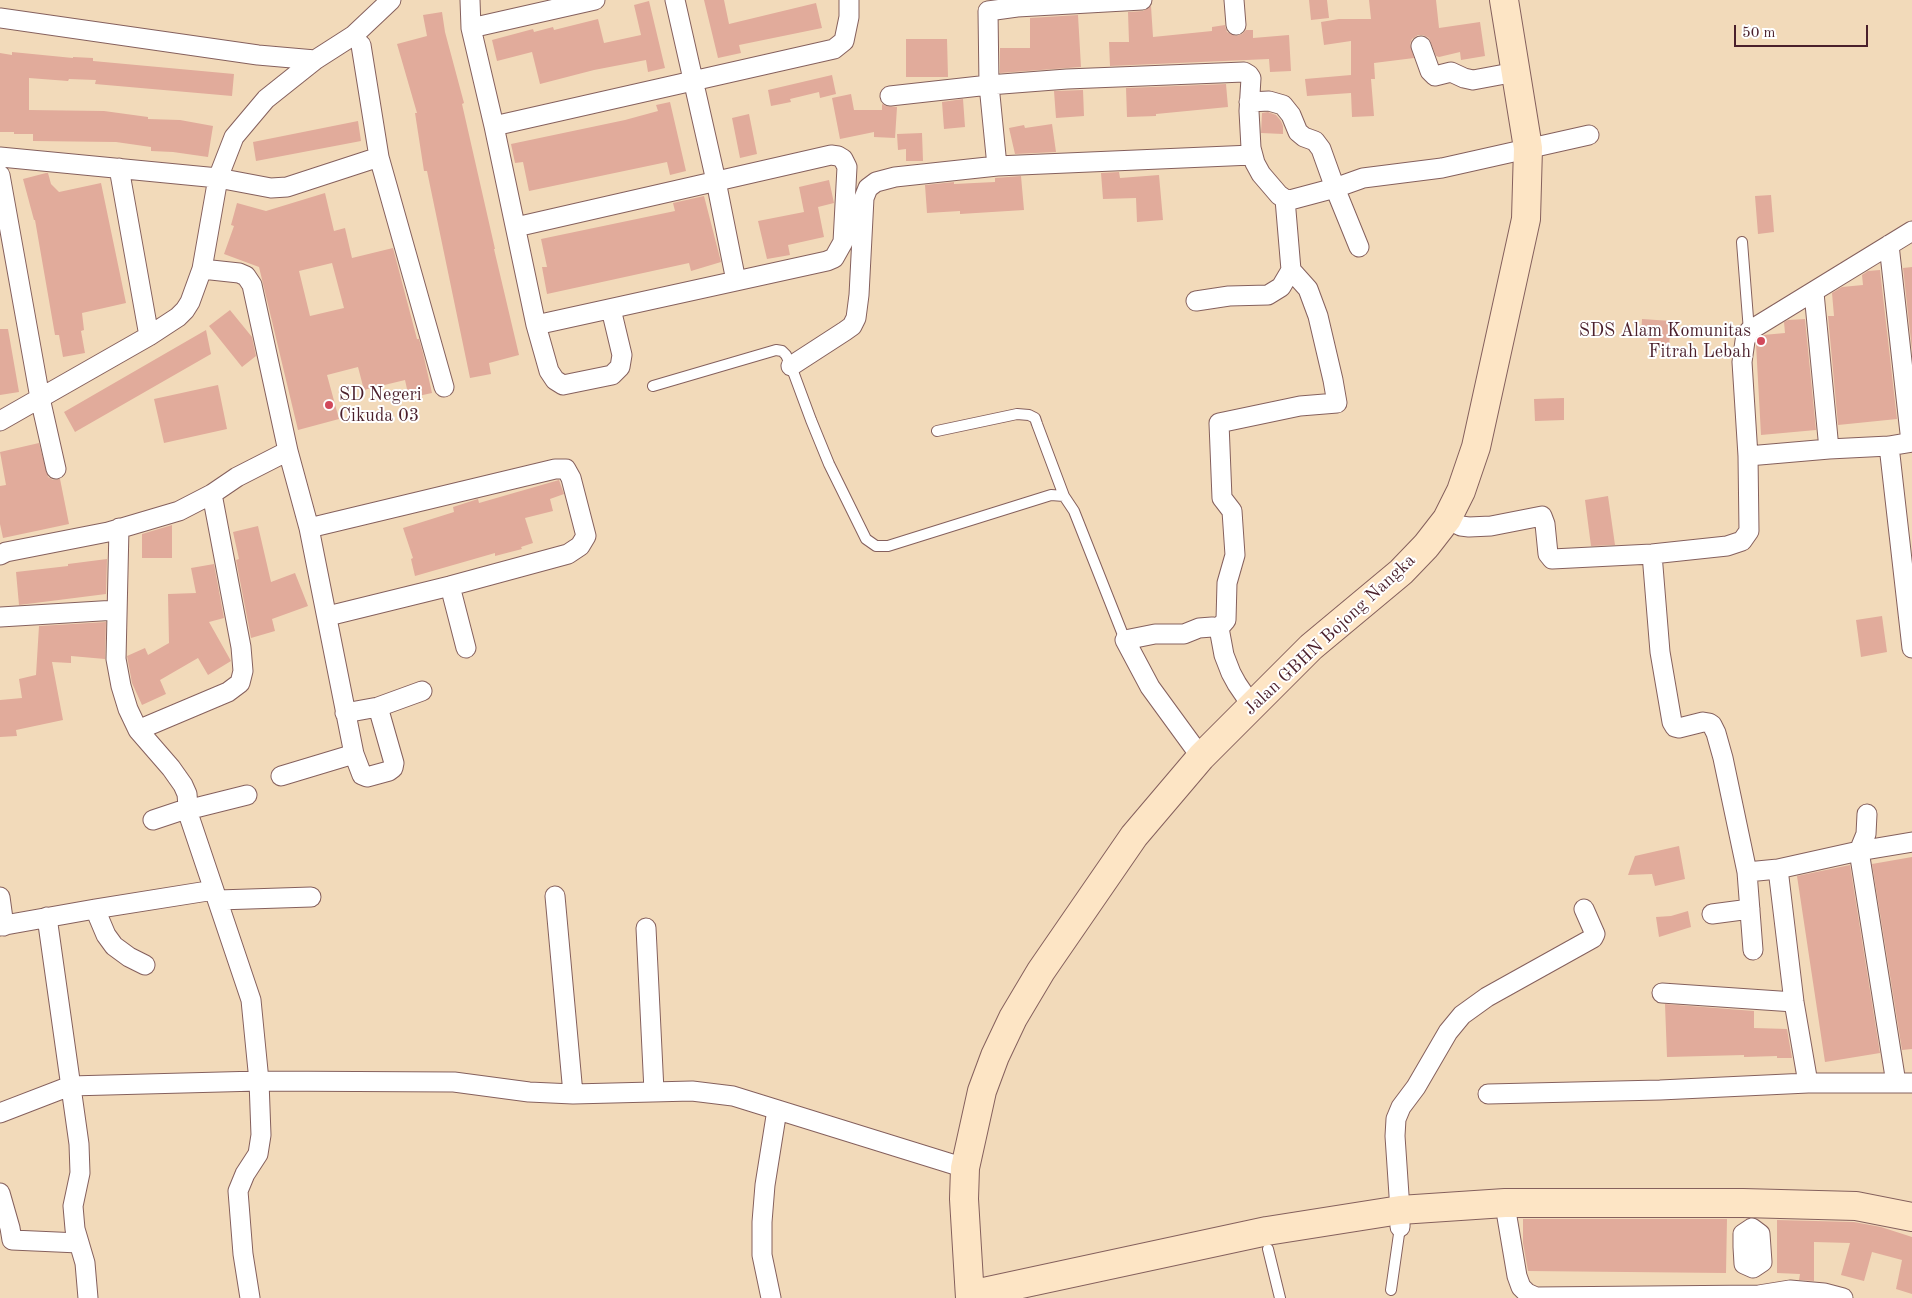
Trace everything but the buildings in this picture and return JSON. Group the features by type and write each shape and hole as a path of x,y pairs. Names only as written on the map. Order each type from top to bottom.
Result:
{"street":[{"path":"0,421 149,336 178,317 185,310 190,302 202,269 218,178 234,137 248,118 266,99 315,60 354,35 391,0"},
{"path":"470,0 471,28 494,126 536,325 548,371 555,380 563,385 612,375 620,367 622,355 611,309"},
{"path":"471,28 595,0"},
{"path":"675,0 716,181 736,281"},
{"path":"494,126 834,49 844,41 849,17 849,0"},
{"path":"997,166 989,85 987,6 1017,7 1142,0"},
{"path":"1234,0 1236,25"},
{"name":"Jalan GBHN Bojong Nangka","path":"970,1297 964,1199 965,1168 982,1091 995,1056 1013,1018 1041,971 1134,836 1201,756 1311,647 1401,572 1426,546 1447,519 1462,491 1476,447 1526,219 1528,148 1504,0"},
{"path":"0,18 258,55 315,60"},
{"path":"361,45 379,158 444,387"},
{"path":"1421,46 1430,72 1435,76 1451,72 1473,80 1516,72"},
{"path":"890,96 1067,79 1244,72 1251,78 1249,102 1252,155 1270,186 1285,199 1298,199 1363,178 1442,168 1589,135"},
{"path":"1249,102 1269,101 1283,105 1291,115 1298,132 1315,141 1321,149 1359,247"},
{"path":"516,227 831,155 843,159 847,167 843,242 834,258 536,325"},
{"path":"791,366 852,326 856,318 864,198 868,188 876,182 997,166 1252,155"},
{"path":"0,157 218,178 261,187 288,187 379,158"},
{"path":"119,168 149,336"},
{"path":"0,175 40,398 56,469"},
{"path":"1196,301 1229,296 1268,295 1281,287 1291,270 1285,199"},
{"path":"1447,519 1461,526 1469,527 1491,526 1542,516 1545,524 1548,554 1552,559 1652,554 1728,546 1738,543 1745,538 1750,526 1742,362 1745,341 1750,332 1912,231"},
{"path":"1748,456 1889,446 1911,442 1889,245"},
{"path":"202,269 239,273 246,276 252,285 288,451 309,528 354,754 359,771 362,775 368,777 389,771 393,768 394,763 378,707"},
{"path":"1219,628 1226,620 1227,583 1235,556 1232,511 1222,498 1219,423 1300,406 1337,403 1318,316 1308,289 1291,270"},
{"path":"1814,293 1829,449"},
{"path":"1889,446 1912,648"},
{"path":"0,555 6,552 119,528 179,511 212,494 237,477 288,451"},
{"path":"309,528 555,469 566,469 571,478 586,536 580,546 568,554 328,616"},
{"path":"138,730 228,692 240,682 243,671 241,647 212,494"},
{"path":"119,528 116,659 121,686 128,709 138,730 172,768 187,794 186,808 250,1000 259,1081 260,1144 258,1154 245,1174 238,1191 243,1254 250,1298"},
{"path":"1652,554 1660,652 1672,722 1674,727 1679,728 1703,722 1709,723 1714,728 1723,758 1747,872 1753,950"},
{"path":"450,586 466,648"},
{"path":"0,618 117,610"},
{"path":"1201,756 1150,687 1125,640 1155,634 1184,634 1199,628 1219,628"},
{"path":"1219,628 1224,655 1231,673 1236,684 1252,706"},
{"path":"345,713 378,707 422,691"},
{"path":"281,776 354,754"},
{"path":"153,820 186,808 195,808 247,795"},
{"path":"1488,1094 1660,1090 1808,1083 1904,1083 1859,850 1866,834 1867,814"},
{"path":"1747,872 1778,869 1859,850 1912,842"},
{"path":"1778,869 1794,1002 1808,1083"},
{"path":"0,897 2,926 95,908 216,895 311,897"},
{"path":"555,896 573,1094"},
{"path":"95,908 106,935 114,946 129,957 145,965"},
{"path":"1712,914 1750,908"},
{"path":"1400,1218 1395,1136 1396,1120 1401,1107 1416,1088 1448,1032 1462,1015 1487,997 1593,938 1594,934 1584,909"},
{"path":"47,917 79,1151 80,1173 73,1206 75,1229 85,1263 88,1298"},
{"path":"646,928 654,1091"},
{"path":"1662,993 1794,1002"},
{"path":"0,1113 70,1086 259,1081 454,1082 529,1092 573,1094 692,1091 733,1096 965,1168"},
{"path":"771,1298 762,1255 762,1222 765,1185 777,1110"},
{"path":"0,1193 12,1240 79,1243"},
{"path":"970,1297 1267,1231 1400,1218 1505,1203 1752,1215 1856,1206 1873,1208 1912,1218"},
{"path":"1042,1298 1330,1238 1400,1218 1835,1214 1860,1217 1912,1230"},
{"path":"1752,1215 1760,1234 1762,1262 1753,1268 1759,1296"},
{"path":"1507,1217 1517,1276 1521,1287 1527,1293 1536,1297 1759,1296 1790,1290 1824,1293 1843,1298"}],"lane":[{"path":"1742,242 1750,332"},
{"path":"653,386 776,350 782,351 791,366 829,464 866,539 876,546 888,546 1051,496 1064,496"},
{"path":"937,431 1017,414 1029,415 1035,418 1064,496 1074,511 1125,640"},
{"path":"1391,1290 1400,1218"},
{"path":"1268,1250 1280,1298"}],"place":[{"name":"SDS Alam Komunitas Fitrah Lebah","path":"1761,341"},
{"name":"SD Negeri Cikuda 03","path":"329,405"}]}
